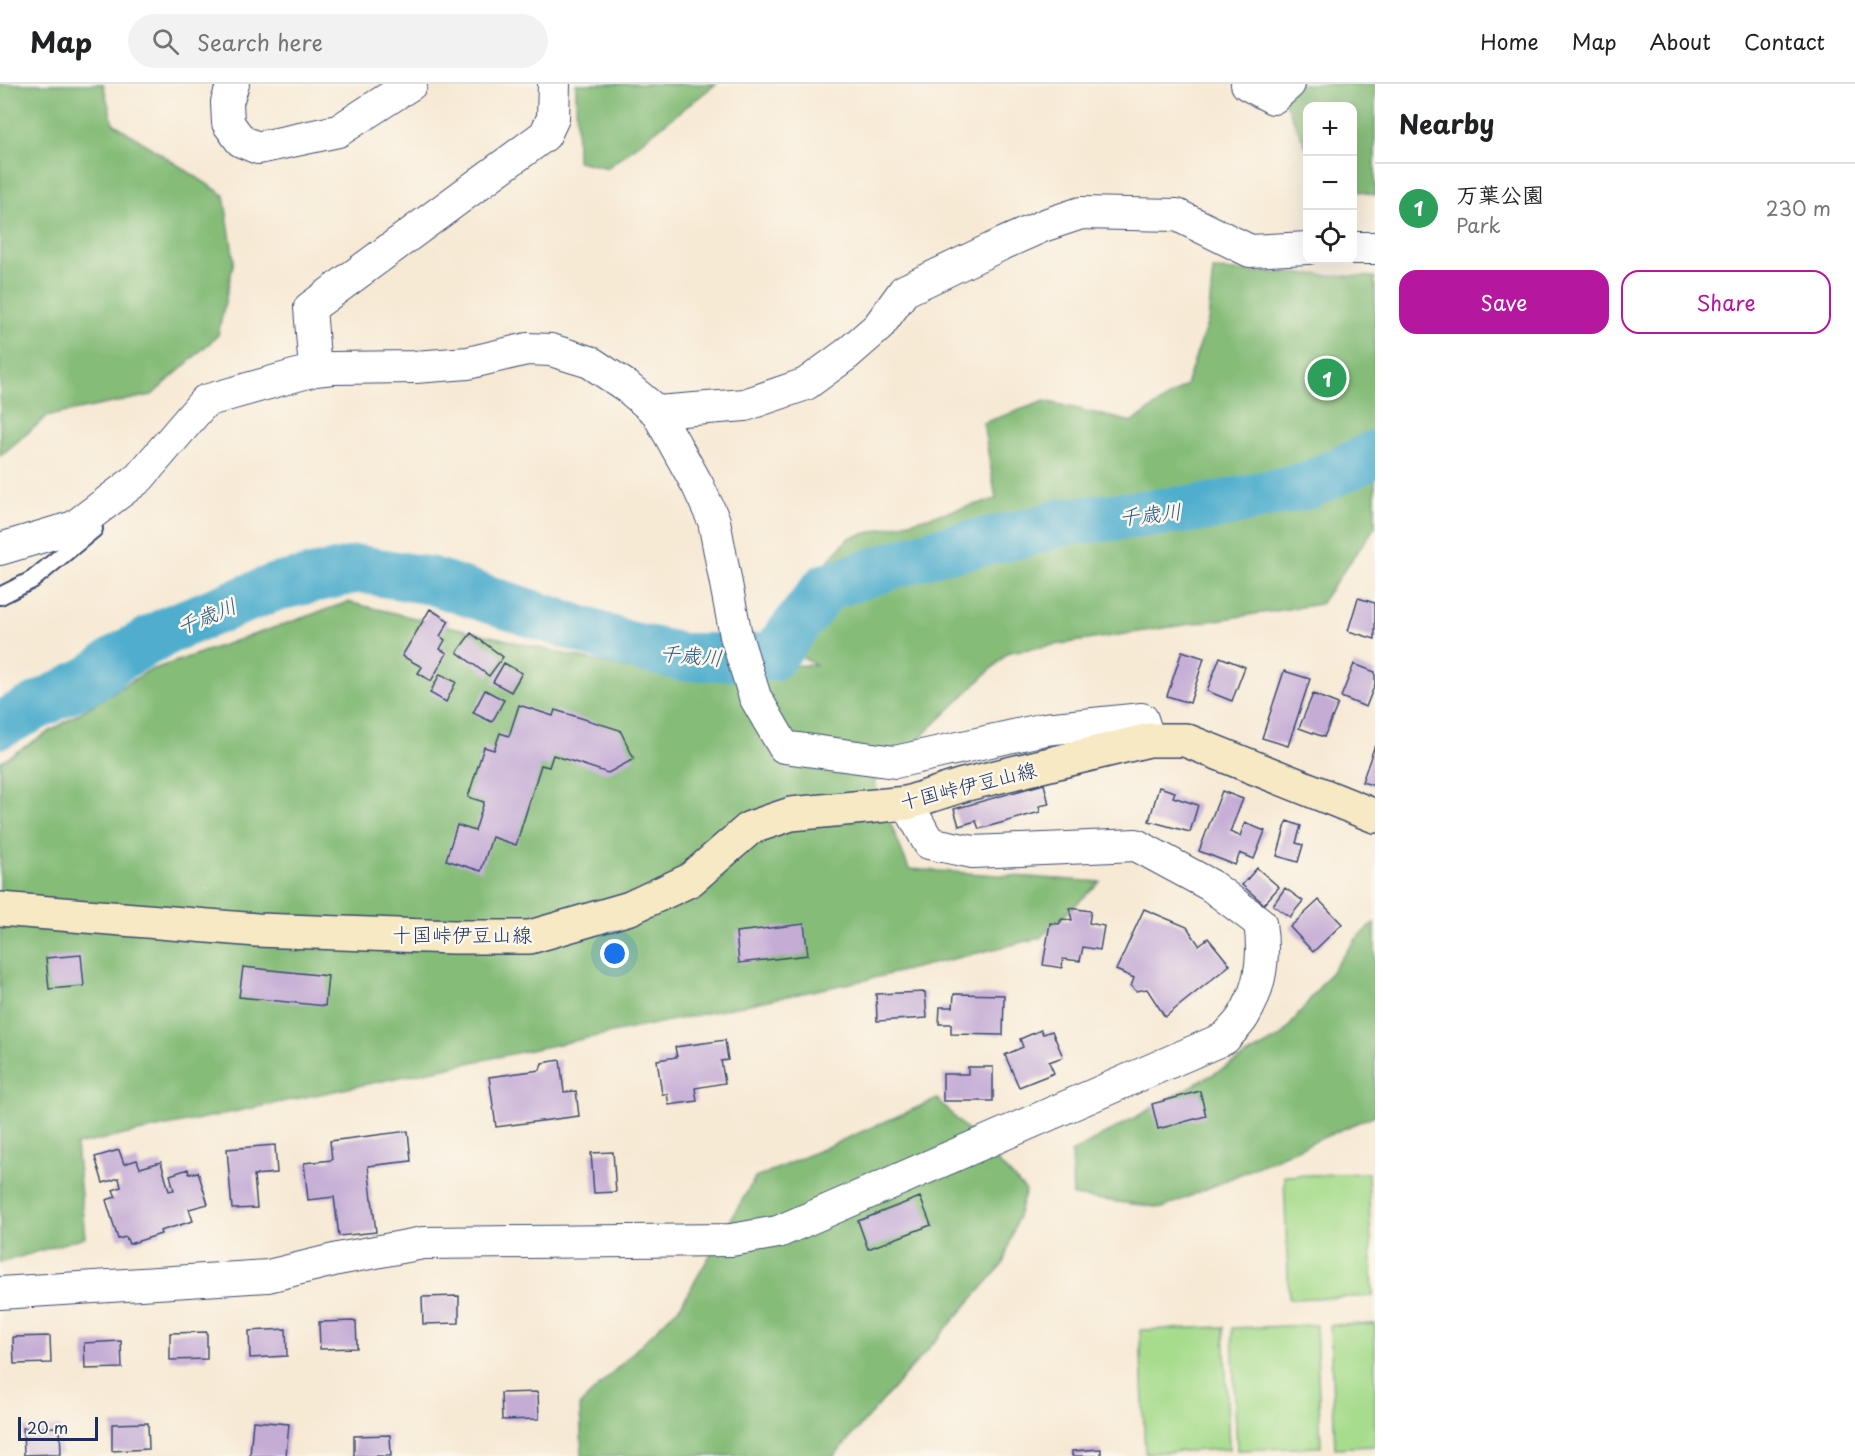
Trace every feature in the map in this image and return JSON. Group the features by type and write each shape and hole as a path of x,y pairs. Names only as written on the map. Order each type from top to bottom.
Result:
{"main road":[{"name":"十国峠伊豆山線","path":"0,909 257,930 453,937 530,937 630,908 690,880 750,828 791,814 907,802 963,785 1149,740 1185,740 1375,816"}],"street":[{"path":"233,84 227,102 228,123 241,141 258,148 338,131 411,84"},
{"path":"315,370 310,308 545,135 553,118 554,84"},
{"path":"1247,84 1273,98 1289,84"},
{"path":"657,412 745,405 806,384 848,354 878,327 904,291 1045,225 1081,213 1177,214 1250,251 1303,248"},
{"path":"1357,248 1375,248"},
{"path":"0,549 74,527 139,478 205,401 315,370 468,363 527,349 551,350 590,362 657,412 698,486 714,521 736,636 755,697 784,747 895,762 1045,729 1142,719 1149,740"},
{"path":"0,1293 268,1276 338,1259 423,1243 732,1240 778,1232 1225,1038 1243,1018 1259,981 1264,945 1260,923 1210,885 1136,845 973,852 929,843 907,802"}],"lane":[{"path":"0,596 32,580 120,507 124,489"}],"green space":[{"path":"0,84 103,84 113,123 224,195 234,260 218,335 152,395 48,416 0,456"},
{"path":"576,84 716,84 607,168 577,161"},
{"path":"1276,84 1375,84 1375,195 1357,191 1357,102 1303,102 1303,141"},
{"path":"1213,270 1375,277 1375,527 1320,604 1009,652 874,782 909,869 1100,882 1040,938 865,980 76,1145 85,1237 0,1263 0,762 148,671 348,602 628,669 816,665 761,634 849,538 996,499 983,423 1045,401 1132,422 1186,385 1208,321"},
{"path":"1375,923 1375,1115 1163,1208 1073,1196 1071,1153 1282,1036 1356,939"},
{"path":"937,1099 1026,1191 1003,1264 834,1456 582,1456 580,1405 681,1305 755,1178"},
{"path":"1368,1173 1373,1296 1289,1299 1284,1176"},
{"path":"1375,1324 1375,1446 1335,1448 1330,1325"},
{"path":"1316,1325 1321,1447 1237,1450 1232,1328"},
{"path":"1224,1327 1229,1449 1145,1453 1140,1330"}],"building":[{"path":"1358,598 1375,603 1375,639 1348,631"},
{"path":"430,609 449,621 440,636 445,640 440,649 447,653 431,681 418,673 422,667 402,656"},
{"path":"471,633 503,657 489,676 457,652"},
{"path":"1182,651 1204,658 1190,703 1167,696"},
{"path":"1220,657 1245,667 1232,701 1207,691"},
{"path":"504,663 522,673 511,692 493,682"},
{"path":"1354,664 1375,672 1375,684 1366,707 1341,697"},
{"path":"1284,671 1310,679 1288,746 1262,738"},
{"path":"440,674 456,682 446,702 430,693"},
{"path":"485,690 504,700 492,722 473,713"},
{"path":"1313,694 1338,704 1324,737 1299,728"},
{"path":"519,705 553,716 555,710 620,730 634,759 608,773 553,755 549,767 541,765 516,845 492,837 481,871 446,860 457,825 475,831 484,802 468,797 484,747 494,750 500,733 509,736"},
{"path":"1375,745 1375,786 1362,782"},
{"path":"1044,784 1049,804 1039,806 1040,812 979,829 976,821 959,826 954,809"},
{"path":"1159,787 1175,792 1173,797 1198,805 1190,832 1149,821"},
{"path":"1222,791 1243,799 1230,832 1240,836 1245,823 1265,831 1254,859 1240,853 1235,865 1199,851"},
{"path":"1287,821 1301,826 1296,843 1303,845 1298,862 1277,856"},
{"path":"1257,868 1279,887 1264,904 1242,885"},
{"path":"1285,888 1303,901 1290,917 1273,905"},
{"path":"1319,900 1342,924 1313,952 1290,927"},
{"path":"1069,908 1091,911 1089,923 1104,926 1100,950 1083,947 1080,961 1063,959 1062,968 1043,965 1050,923 1059,924 1062,919 1072,920"},
{"path":"1144,909 1187,927 1199,945 1208,938 1230,965 1165,1017 1147,989 1136,991 1131,986 1134,978 1116,970"},
{"path":"804,924 808,955 739,963 736,932"},
{"path":"81,955 84,986 49,989 46,958"},
{"path":"243,967 328,976 325,1006 239,997"},
{"path":"925,992 927,1018 877,1021 876,994"},
{"path":"954,994 1004,995 1003,1035 951,1034 951,1024 939,1024 940,1007 953,1007"},
{"path":"1041,1030 1043,1034 1052,1031 1063,1057 1049,1062 1054,1073 1019,1087 1005,1055 1023,1047 1020,1039"},
{"path":"725,1040 728,1060 721,1061 725,1083 695,1088 697,1101 669,1105 667,1094 662,1094 657,1060 677,1057 675,1047"},
{"path":"560,1060 564,1092 576,1091 579,1116 496,1127 489,1077 540,1070 542,1063"},
{"path":"968,1067 993,1067 993,1101 943,1101 943,1074 968,1074"},
{"path":"1200,1091 1206,1116 1158,1129 1152,1104"},
{"path":"408,1131 411,1161 368,1166 376,1232 339,1236 334,1197 308,1200 304,1163 332,1160 330,1141"},
{"path":"275,1145 277,1173 254,1175 257,1208 232,1209 227,1149"},
{"path":"119,1150 124,1164 137,1160 140,1168 161,1162 169,1191 174,1190 170,1175 188,1169 189,1174 198,1172 208,1204 189,1209 193,1221 160,1231 161,1234 129,1244 126,1237 118,1239 106,1200 116,1197 113,1190 121,1187 119,1178 103,1183 95,1157"},
{"path":"613,1152 616,1192 594,1193 591,1153"},
{"path":"920,1197 931,1225 868,1249 858,1221"},
{"path":"459,1296 459,1323 423,1324 422,1297"},
{"path":"356,1321 357,1348 320,1349 319,1322"},
{"path":"286,1329 287,1356 250,1358 249,1331"},
{"path":"207,1332 207,1359 170,1360 170,1333"},
{"path":"50,1336 51,1363 14,1364 13,1337"},
{"path":"121,1341 122,1368 85,1369 84,1343"},
{"path":"538,1392 539,1419 502,1420 501,1393"},
{"path":"253,1421 289,1424 286,1456 250,1456"},
{"path":"148,1423 149,1449 112,1451 112,1424"},
{"path":"60,1427 61,1454 24,1455 23,1428"},
{"path":"390,1435 391,1456 354,1456 354,1436"},
{"path":"1101,1449 1101,1456 1072,1456 1072,1451"}],"waterway":[{"name":"千歳川","path":"0,725 92,678 120,657 170,629 276,587 359,569 432,581 628,645 682,657 772,657 826,587 935,552 1022,534 1064,522 1210,507 1309,485 1375,454"}],"place":[{"name":"万葉公園","path":"1327,378"}]}
